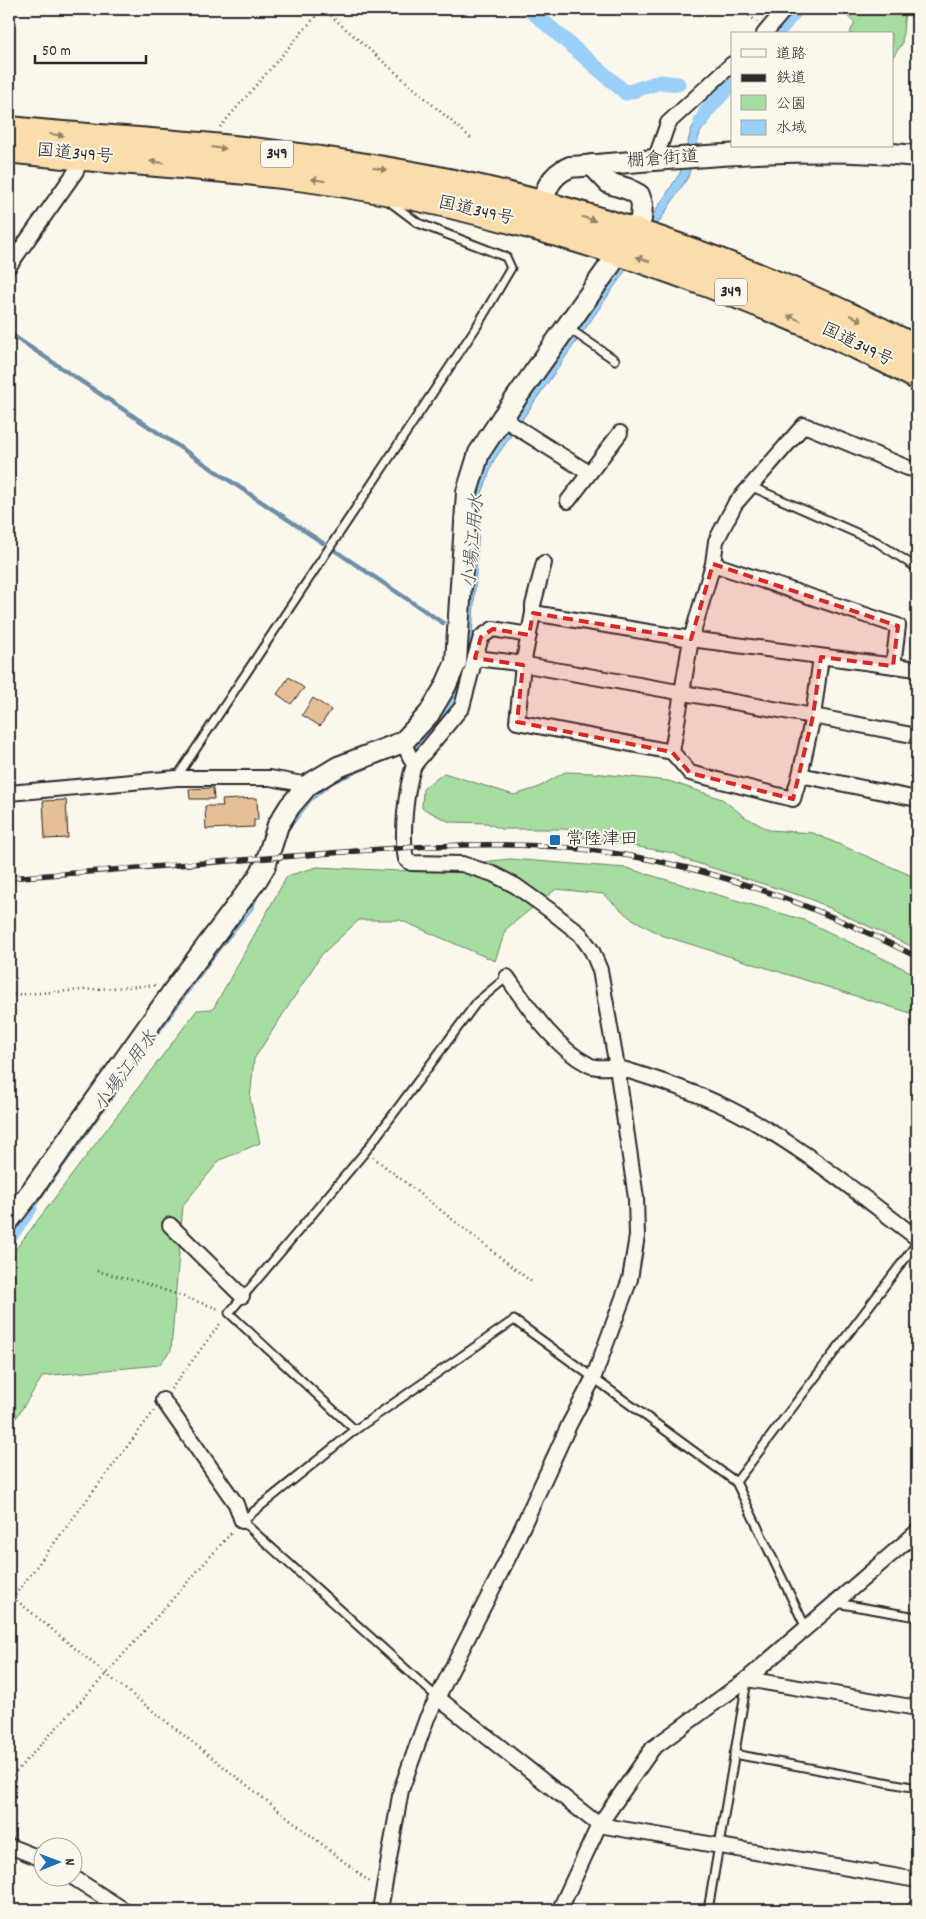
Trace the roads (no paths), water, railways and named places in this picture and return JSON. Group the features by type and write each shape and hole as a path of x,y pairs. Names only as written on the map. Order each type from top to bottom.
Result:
{"highway":[{"name":"国道349号","path":"9,130 85,147 211,167 308,178 373,190 540,215 642,236 751,274 853,317 917,349"},
{"name":"国道349号","path":"9,149 213,147 390,171 447,182 540,215 645,260 816,326 917,376"}],"street":[{"path":"766,32 785,9"},
{"path":"655,160 668,123 731,65"},
{"path":"9,266 76,171 85,147"},
{"name":"棚倉街道","path":"540,215 551,180 559,171 570,167 792,152 853,152 917,156"},
{"path":"592,165 599,175 609,183 639,195 642,204 641,219"},
{"path":"9,1220 257,879 265,866 278,825 290,806 308,785 338,767 403,742 429,714 445,687 456,662 467,492 479,453 510,423 574,331 611,264"},
{"path":"510,423 589,473"},
{"path":"672,752 691,639 713,564 716,541 724,522 735,504 750,486 804,425 917,470"},
{"path":"568,501 620,433"},
{"path":"544,563 533,605 523,665 517,722 672,752 690,774 793,799 813,716 821,657"},
{"path":"713,564 898,626 893,666"},
{"path":"533,613 691,639 917,669"},
{"path":"380,1910 401,1790 427,1718 510,1554 568,1425 593,1379 630,1279 637,1236 636,1198 617,1067 600,970 592,951 580,934 516,886 494,874 462,864 411,863 406,859 403,847 410,777 414,764 462,707 481,637 493,629 529,635"},
{"path":"475,658 813,716 917,736"},
{"path":"403,742 414,764"},
{"path":"800,774 917,799"},
{"path":"9,792 177,778 270,778 308,785"},
{"path":"507,977 535,1017 574,1057 592,1067 617,1067 694,1093 730,1110 771,1132 827,1170 917,1238"},
{"path":"170,1225 242,1296"},
{"path":"163,1400 236,1504 242,1521"},
{"path":"567,1910 560,1909 599,1825 653,1748 747,1679 917,1532"},
{"path":"747,1679 917,1708"},
{"path":"438,1698 599,1825 917,1880"},
{"path":"9,1846 32,1855"},
{"path":"82,1883 124,1910"},
{"path":"916,1910 917,1906"}],"lane":[{"path":"177,778 477,326 512,268 506,257 418,223 373,190"},
{"path":"574,331 615,360"},
{"path":"750,486 877,542 917,568"},
{"path":"355,1430 229,1313 366,1152 477,1002 507,977"},
{"path":"736,1482 917,1243"},
{"path":"438,1698 242,1521 355,1430 514,1320 736,1482 806,1628"},
{"path":"835,1603 917,1617"},
{"path":"708,1910 747,1679"},
{"path":"734,1754 917,1788"}],"water":[{"path":"707,103 714,110 700,133 688,177 657,225 494,460 481,496 470,666 462,665 473,495 486,455 680,173 691,130"},
{"path":"398,748 400,755 333,783 311,801 285,835 252,910 221,948 172,1015 35,1207 29,1202 280,830 331,775"}],"waterway":[{"path":"529,9 626,93 660,82 678,84"},
{"name":"小場江用水","path":"778,32 797,9"},
{"name":"小場江用水","path":"701,122 706,112 731,84"},
{"path":"9,333 323,543"},
{"path":"334,550 443,623"},
{"name":"小場江用水","path":"413,747 430,737 442,724 455,702 463,677"},
{"name":"小場江用水","path":"9,1238 30,1208"}],"railway":[{"path":"9,878 381,849 456,845 531,845 568,848 646,859 686,868 766,891 843,922 917,957"}],"place":[{"name":"常陸津田","path":"555,840"}]}
